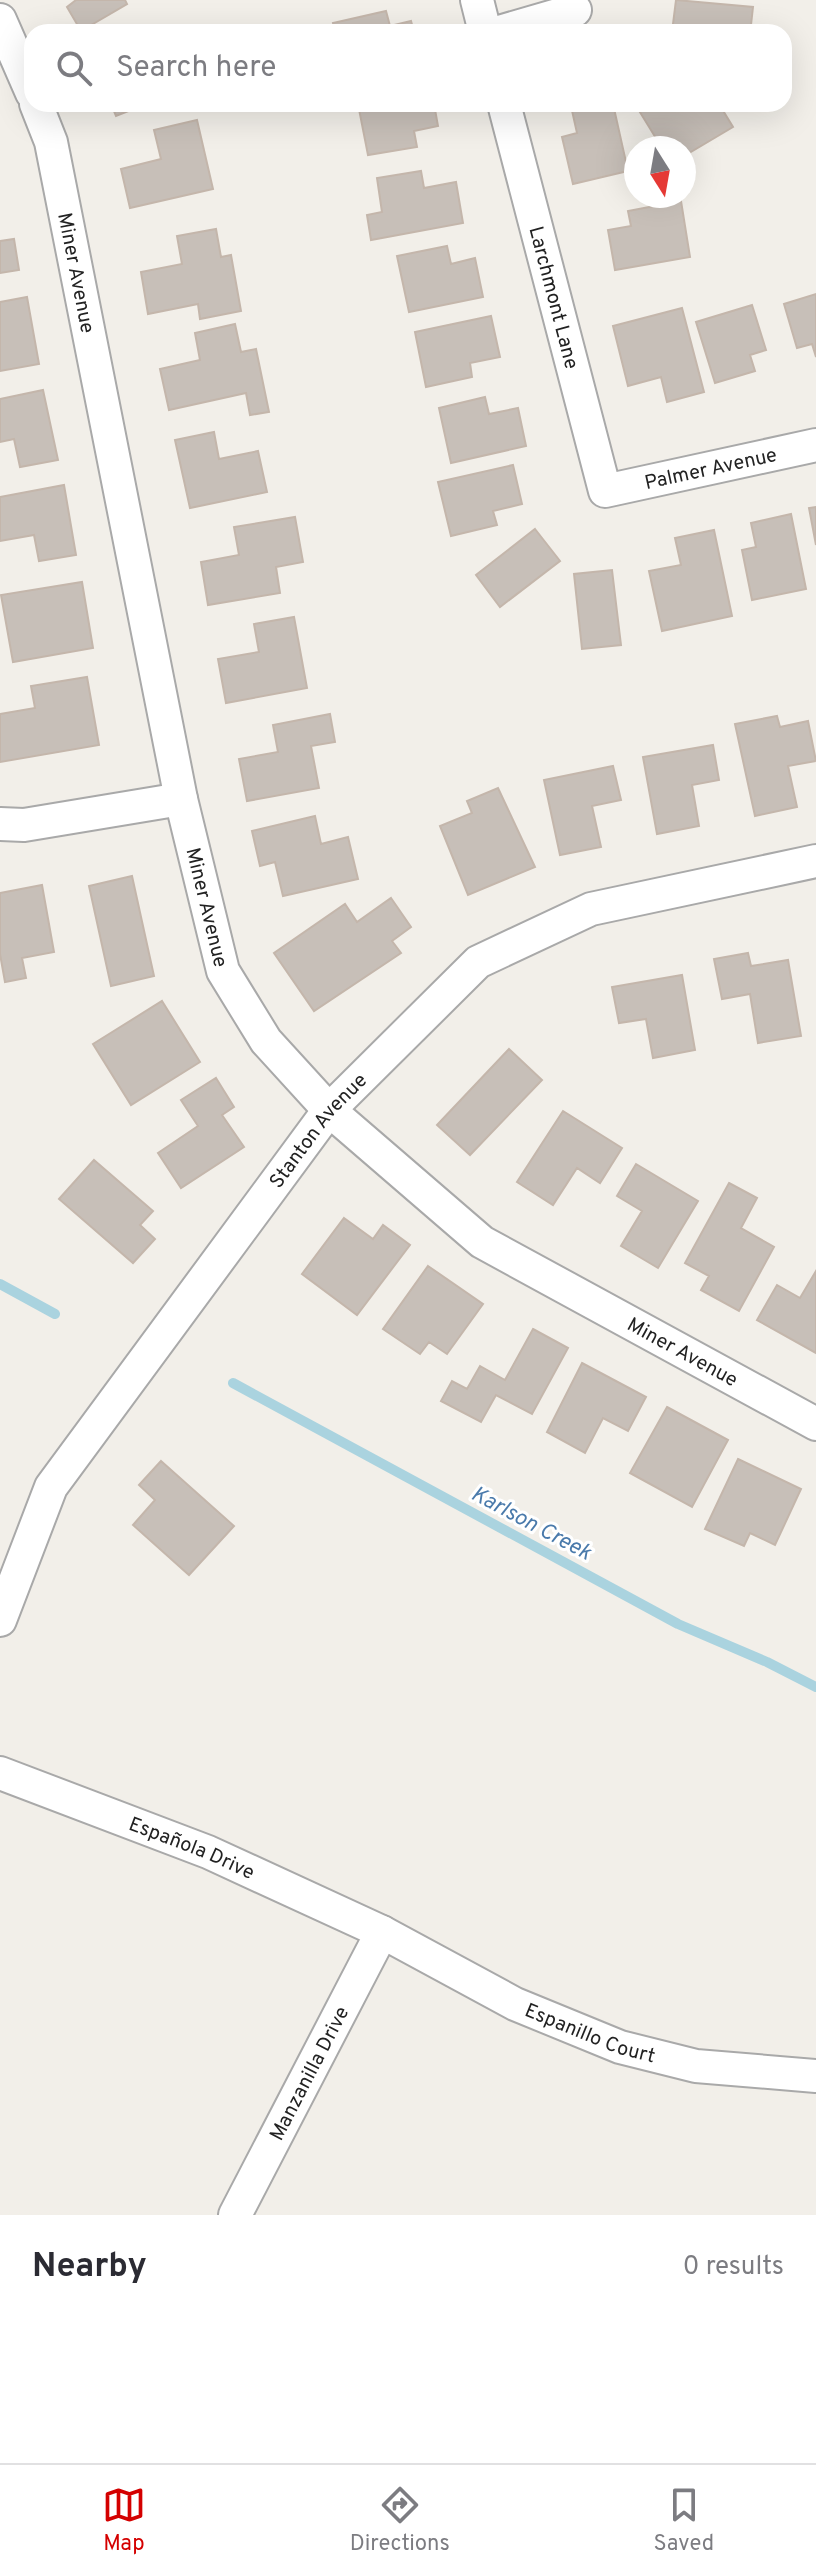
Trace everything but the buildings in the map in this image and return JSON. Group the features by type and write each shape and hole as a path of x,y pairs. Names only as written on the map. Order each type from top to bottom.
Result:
{"street":[{"path":"477,0 483,24"},
{"path":"527,24 575,10"},
{"path":"0,20 24,75"},
{"name":"Miner Avenue","path":"39,112 51,142 181,799 223,971 266,1041 329,1110 482,1242 816,1424"},
{"name":"Larchmont Lane","path":"506,112 605,491"},
{"name":"Palmer Avenue","path":"605,491 816,445"},
{"path":"0,824 24,825 181,799"},
{"name":"Stanton Avenue","path":"0,1620 51,1487 329,1110 478,962 591,909 816,861"},
{"name":"Española Drive","path":"0,1773 208,1852 382,1932"},
{"name":"Espanillo Court","path":"382,1932 515,2004 620,2047 696,2066 816,2076"},
{"name":"Manzanilla Drive","path":"235,2215 382,1932"}],"waterway":[{"name":"Karlson Creek","path":"0,1284 55,1314"},
{"name":"Karlson Creek","path":"233,1383 678,1624 816,1687"}]}
